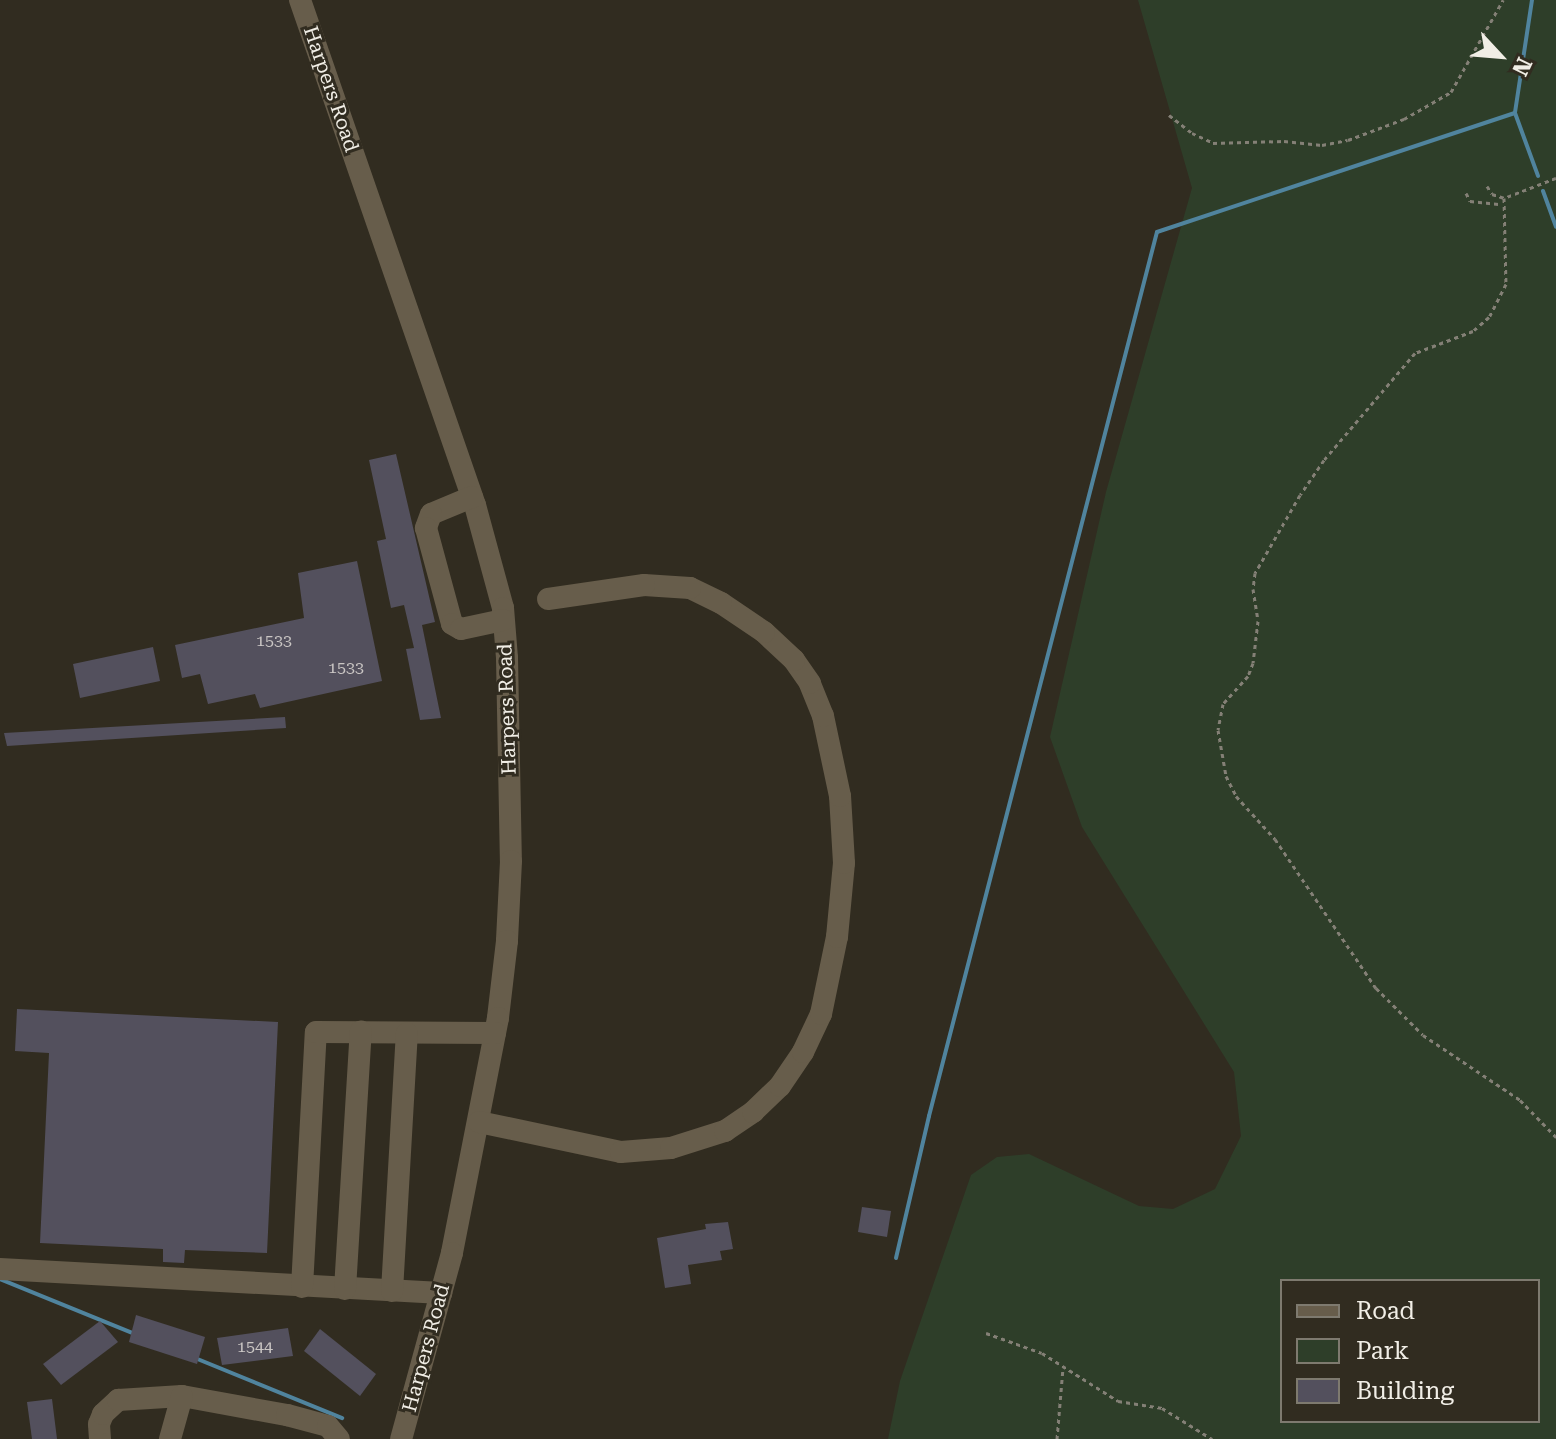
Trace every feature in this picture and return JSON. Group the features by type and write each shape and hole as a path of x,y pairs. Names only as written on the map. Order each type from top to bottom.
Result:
{"street":[{"name":"Harpers Road","path":"300,0 472,497 503,608 511,861 507,941 479,1122 441,1293 401,1439"},
{"path":"472,497 431,514 426,528 452,624 461,629 503,620"},
{"path":"479,1122 621,1152 671,1148 725,1131 753,1112 780,1086 803,1052 821,1014 837,937 844,863 840,796 823,716 810,683 794,660 764,632 721,603 690,588 644,585 548,599"},
{"path":"345,1289 361,1031"},
{"path":"302,1287 316,1032 495,1033"},
{"path":"392,1291 407,1033"},
{"path":"0,1269 441,1293"},
{"path":"100,1439 99,1424 103,1414 118,1400 182,1396 228,1402 301,1418 328,1426 339,1439"},
{"path":"170,1439 182,1396"}],"path":[{"path":"1169,115 1192,133 1213,143 1284,141 1322,145 1348,140 1404,119 1451,92 1503,0"},
{"path":"1487,186 1492,194 1504,198 1556,178"},
{"path":"1466,193 1470,201 1502,204"},
{"path":"1504,198 1508,273 1499,301 1473,331 1415,353 1316,469 1255,573 1253,589 1258,621 1253,663 1248,676 1223,704 1218,730 1226,776 1236,796 1275,839 1376,988 1423,1035 1520,1100 1556,1137"},
{"path":"986,1333 1042,1353 1118,1401 1162,1408 1212,1439"},
{"path":"1057,1439 1063,1367"}],"green space":[{"path":"1138,0 1556,0 1556,1439 888,1439 900,1381 971,1175 997,1157 1029,1154 1139,1206 1173,1209 1215,1189 1241,1136 1234,1072 1082,827 1050,737 1106,492 1192,188"}],"building":[{"path":"396,454 435,622 422,625 441,718 420,720 406,649 414,648 404,605 391,608 377,541 386,539 369,460"},
{"path":"357,561 382,681 260,708 255,694 208,704 200,674 182,678 175,645 304,618 298,573"},
{"path":"153,647 160,681 80,698 73,664"},
{"path":"285,717 286,728 7,746 4,733"},
{"path":"17,1009 278,1022 267,1253 185,1250 184,1263 163,1262 163,1249 40,1243 49,1053 15,1051"},
{"path":"862,1207 891,1211 887,1237 858,1232"},
{"path":"728,1222 733,1249 720,1251 722,1260 688,1265 691,1284 665,1288 657,1238 706,1229 705,1224"},
{"path":"136,1315 205,1337 197,1364 129,1342"},
{"path":"100,1321 118,1342 61,1385 43,1364"},
{"path":"288,1328 293,1356 222,1365 217,1338"},
{"path":"320,1329 376,1374 360,1396 304,1351"},
{"path":"52,1399 57,1439 32,1439 27,1402"}],"waterway":[{"path":"1532,0 1515,113 1538,176"},
{"path":"896,1258 929,1116 1157,232 1515,113"},
{"path":"1543,191 1556,227"},
{"path":"0,1279 135,1334"},
{"path":"195,1358 342,1418"}]}
